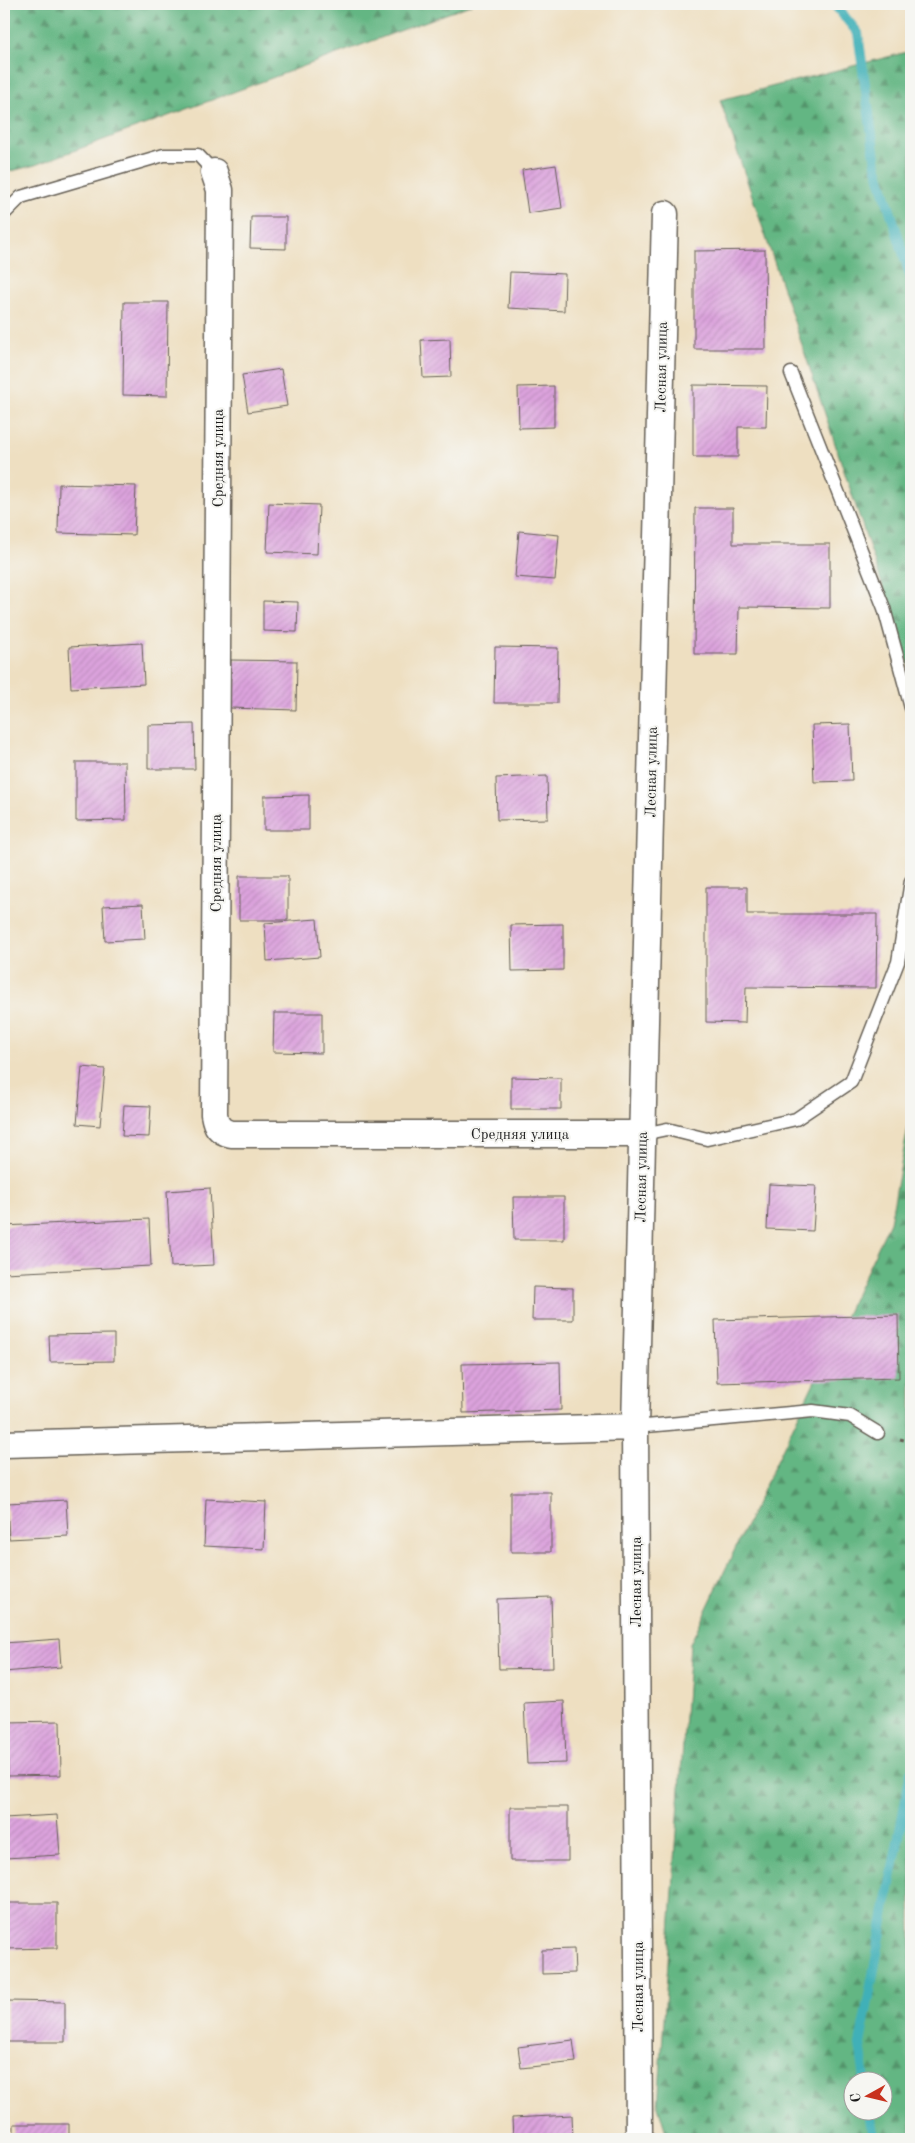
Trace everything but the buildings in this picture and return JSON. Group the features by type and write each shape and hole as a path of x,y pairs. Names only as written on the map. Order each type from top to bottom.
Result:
{"street":[{"name":"Средняя улица","path":"214,172 220,190 214,1104 216,1125 222,1132 231,1134 643,1134"},
{"name":"Лесная улица","path":"639,2139 635,1428 665,214"},
{"path":"4,1444 635,1428"}],"lane":[{"path":"4,214 21,197 164,155 198,156 214,172"},
{"path":"791,373 884,608 911,708"},
{"path":"643,1134 667,1129 706,1139 796,1119 851,1082 898,962 911,881"},
{"path":"635,1428 813,1411 850,1416 878,1433"}],"green space":[{"path":"4,4 473,4 35,165 4,173"},
{"path":"911,51 911,671 720,100"},
{"path":"911,1112 911,2139 668,2139 658,2106 690,1644 890,1222"}],"waterway":[{"path":"834,4 858,33 876,165 911,278"},
{"path":"864,2070 860,2044 911,1772"},
{"path":"870,2120 873,2139"}]}
